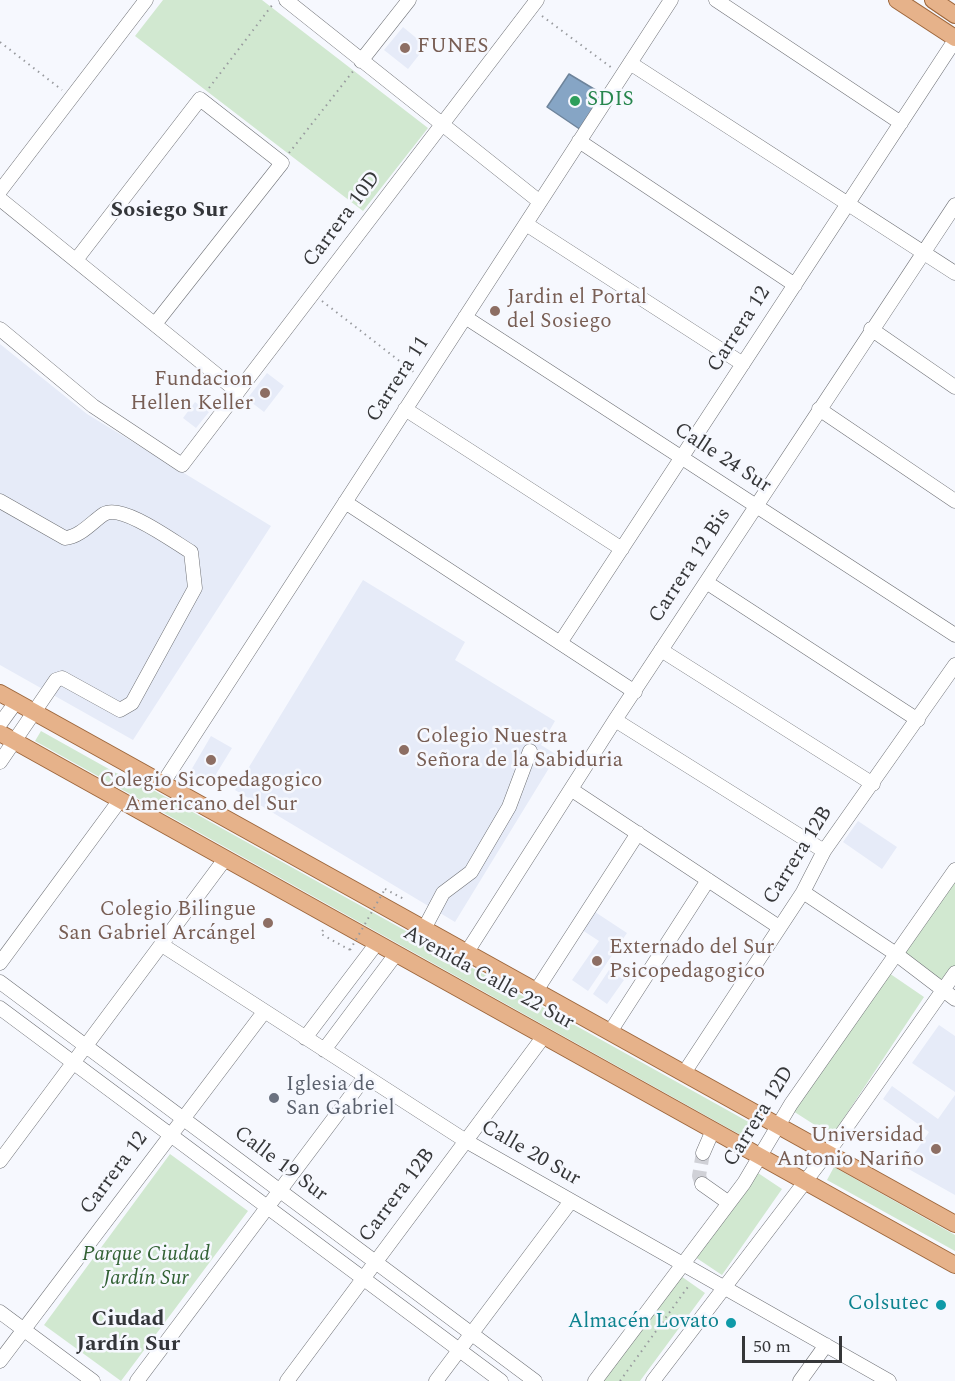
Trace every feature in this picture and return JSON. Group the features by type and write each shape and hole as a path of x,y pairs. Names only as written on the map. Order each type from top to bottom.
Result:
{"main road":[{"path":"897,0 955,39"},
{"path":"936,1 955,15"},
{"name":"Avenida Calle 22 Sur","path":"0,693 955,1224"},
{"name":"Avenida Calle 22 Sur","path":"7,737 955,1265"}],"street":[{"path":"0,191 146,0"},
{"path":"286,0 540,202"},
{"path":"362,61 408,0"},
{"name":"Carrera 11","path":"163,783 671,0"},
{"path":"716,0 901,123"},
{"path":"928,20 936,1"},
{"name":"Carrera 10D","path":"0,329 93,406 182,465 534,4"},
{"name":"Carrera 12","path":"560,643 955,39"},
{"path":"630,63 955,273"},
{"path":"76,260 200,99 282,163 155,324"},
{"path":"579,141 795,285"},
{"path":"0,199 238,392"},
{"name":"Carrera 12 Bis","path":"467,952 615,720 955,205"},
{"path":"526,224 743,364"},
{"name":"Calle 24 Sur","path":"465,317 955,635"},
{"path":"872,330 955,387"},
{"path":"405,409 622,549"},
{"path":"819,409 955,501"},
{"path":"0,501 65,538 73,538 107,512 115,511 128,515 191,552 195,571 195,588 132,704 120,710 62,678 51,686 36,713 7,737 0,762"},
{"path":"345,502 635,692"},
{"path":"706,582 918,720"},
{"path":"662,650 873,784"},
{"name":"Carrera 12B","path":"684,1073 803,892 824,851 955,665"},
{"path":"0,724 16,702"},
{"path":"615,720 824,851"},
{"path":"424,929 443,893 471,872 509,807 530,752"},
{"path":"572,790 779,927"},
{"path":"0,963 120,800"},
{"path":"536,991 638,833"},
{"path":"0,1161 225,859"},
{"name":"Carrera 12D","path":"594,1381 729,1203 778,1126 955,870"},
{"path":"610,1032 708,880"},
{"path":"803,892 896,954 955,999"},
{"path":"305,1038 377,943"},
{"name":"Calle 20 Sur","path":"162,945 466,1141 889,1381"},
{"path":"324,1050 396,954"},
{"path":"653,1381 826,1153 955,973"},
{"name":"Calle 19 Sur","path":"0,982 535,1381"},
{"name":"Calle 19 Sur","path":"0,1008 501,1381"},
{"name":"Carrera 12","path":"0,1361 264,1012"},
{"name":"Carrera 12B","path":"287,1381 544,1036"},
{"path":"137,1381 365,1077"},
{"path":"703,1153 713,1130"},
{"path":"702,1184 729,1203"},
{"path":"436,1381 571,1201"},
{"path":"0,1312 93,1381"},
{"path":"800,1381 826,1346"}],"path":[{"path":"200,99 276,0"},
{"path":"534,4 622,76"},
{"path":"0,42 72,98"},
{"path":"282,163 362,61"},
{"path":"313,294 424,380"},
{"path":"321,934 350,950 385,889 408,901"},
{"path":"620,1381 698,1273"}],"shaded area":[{"name":"FUNES","path":"403,27 426,46 408,69 384,50"},
{"path":"0,344 87,414 271,526 133,740 0,665"},
{"name":"Fundacion Hellen Keller","path":"267,373 284,386 264,412 247,399"},
{"path":"195,402 209,412 196,428 183,418"},
{"name":"Colegio Nuestra Señora de la Sabiduria","path":"363,580 465,642 455,660 555,721 541,745 557,755 455,922 235,790"},
{"name":"Colegio Sicopedagogico Americano del Sur","path":"211,736 232,748 210,784 190,772"},
{"path":"858,821 897,847 882,869 843,842"},
{"name":"Externado del Sur Psicopedagogico","path":"592,910 627,933 588,991 572,980 599,941 579,928"},
{"path":"609,970 624,980 607,1004 593,994"},
{"name":"Universidad Antonio Nariño","path":"939,1025 955,1036 955,1092 912,1063"},
{"name":"Universidad Antonio Nariño","path":"892,1086 938,1119 955,1095 955,1195 905,1167 929,1132 883,1099"}],"green space":[{"path":"163,0 262,0 428,128 363,211 135,36"},
{"path":"41,731 116,773 137,781 754,1125 746,1138 35,741"},
{"path":"955,877 955,970 945,985 904,953"},
{"path":"886,971 924,997 832,1136 793,1111"},
{"name":"Parque Ciudad Jardín Sur","path":"170,1154 248,1211 121,1381 44,1325"},
{"path":"834,1167 955,1235 955,1251 827,1180"},
{"path":"755,1171 782,1189 722,1275 695,1257"},
{"path":"678,1274 705,1293 640,1381 599,1381"}],"water":[{"name":"SDIS","path":"569,74 604,95 581,130 547,107"}],"tunnel":[{"path":"702,1184 699,1176 703,1153"}],"place":[{"name":"FUNES","path":"405,48"},
{"name":"SDIS","path":"575,101"},
{"name":"Jardin el Portal del Sosiego","path":"495,311"},
{"name":"Fundacion Hellen Keller","path":"265,393"},
{"name":"Colegio Nuestra Señora de la Sabiduria","path":"404,750"},
{"name":"Colegio Sicopedagogico Americano del Sur","path":"211,760"},
{"name":"Colegio Bilingue San Gabriel Arcángel","path":"268,923"},
{"name":"Externado del Sur Psicopedagogico","path":"597,961"},
{"name":"Iglesia de San Gabriel","path":"274,1098"},
{"name":"Universidad Antonio Nariño","path":"936,1149"},
{"name":"Colsutec","path":"941,1305"},
{"name":"Almacén Lovato","path":"731,1323"}],"district":[{"name":"Sosiego Sur","path":"169,212"},
{"name":"Ciudad Jardín Sur","path":"128,1334"}]}
